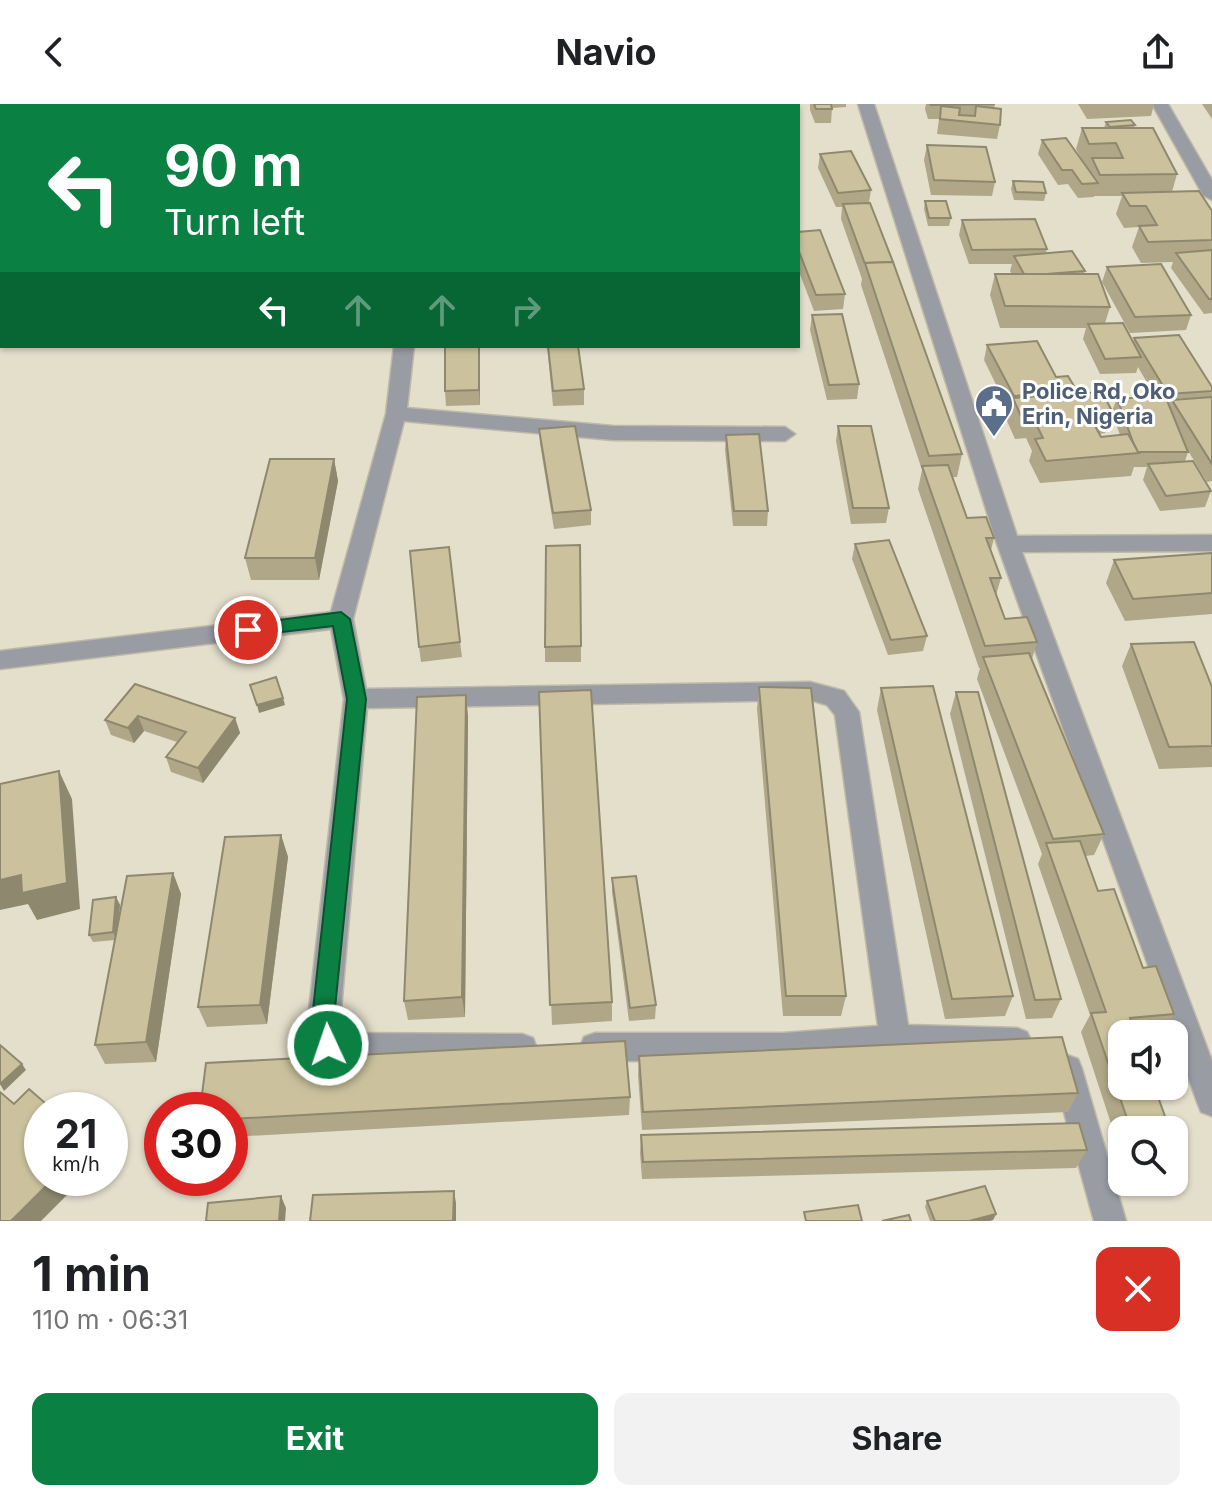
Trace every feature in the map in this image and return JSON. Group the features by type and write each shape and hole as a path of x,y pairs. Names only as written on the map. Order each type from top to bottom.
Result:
{"street":[{"path":"866,104 1008,544 1212,1102"},
{"path":"1160,104 1212,195"},
{"path":"404,348 396,414 341,619 356,699 322,1028 328,1045 783,1047 895,1038 1052,1043 1110,1221"},
{"path":"396,414 495,420 613,433 785,434"},
{"path":"1008,544 1212,543"},
{"path":"0,660 341,619"},
{"path":"356,699 810,691 835,698 847,712 895,1038"}],"building":[{"path":"814,104 831,104 832,109 816,109"},
{"path":"941,106 960,108 959,115 975,116 976,106 1001,109 1000,125 940,119"},
{"path":"1131,120 1135,125 1110,127 1106,122"},
{"path":"1082,128 1153,128 1177,174 1100,175 1092,158 1123,158 1116,143 1089,144"},
{"path":"1066,138 1098,183 1082,184 1072,170 1062,170 1042,140"},
{"path":"927,145 986,147 995,182 934,180"},
{"path":"851,151 871,190 838,193 820,154"},
{"path":"1013,181 1043,182 1046,193 1016,192"},
{"path":"1199,191 1212,211 1212,240 1148,242 1139,226 1157,225 1146,206 1130,206 1122,193"},
{"path":"925,201 946,201 951,218 929,218"},
{"path":"870,203 893,262 865,264 843,204"},
{"path":"1035,219 1047,249 972,250 962,220"},
{"path":"820,230 845,294 816,295 800,254 800,232"},
{"path":"1212,250 1212,299 1209,299 1176,253"},
{"path":"1072,251 1085,271 1024,274 1014,256"},
{"path":"893,262 962,454 929,456 865,263"},
{"path":"1161,264 1191,315 1135,317 1107,267"},
{"path":"995,274 1098,274 1110,307 1005,306"},
{"path":"842,314 859,384 829,385 812,315"},
{"path":"1123,323 1141,357 1105,359 1088,324"},
{"path":"1179,335 1212,391 1168,394 1134,338"},
{"path":"1037,341 1056,377 1068,376 1077,391 1014,396 987,345"},
{"path":"445,348 479,348 479,390 445,391"},
{"path":"548,348 578,348 584,389 553,391"},
{"path":"1102,392 1112,411 1088,413 1101,437 1128,434 1139,453 1046,461 1035,439 1043,438 1032,416 1021,416 1013,398"},
{"path":"1212,397 1212,464 1172,400"},
{"path":"1117,398 1166,398 1188,452 1138,452"},
{"path":"575,426 591,510 553,513 539,429"},
{"path":"838,426 871,426 889,508 853,508"},
{"path":"759,434 768,511 734,511 726,435"},
{"path":"270,459 334,459 315,558 245,558"},
{"path":"1193,461 1211,491 1166,496 1148,464"},
{"path":"948,465 967,518 986,517 994,538 986,538 1001,578 990,578 1005,619 1027,617 1037,642 985,646 922,466"},
{"path":"889,540 927,636 891,640 855,544"},
{"path":"580,545 581,646 545,647 546,546"},
{"path":"449,547 460,642 419,647 410,551"},
{"path":"1212,553 1212,593 1133,599 1114,560"},
{"path":"1194,642 1212,687 1212,746 1169,747 1131,644"},
{"path":"1029,653 1104,834 1053,839 983,657"},
{"path":"276,677 283,698 257,705 250,685"},
{"path":"135,684 235,718 198,768 166,757 186,732 138,716 128,728 105,720"},
{"path":"933,686 1013,996 952,999 881,688"},
{"path":"759,687 811,688 846,996 786,996"},
{"path":"591,690 612,1002 550,1005 539,692"},
{"path":"956,692 978,692 1061,999 1035,1000"},
{"path":"466,695 462,997 404,1001 417,697"},
{"path":"59,771 67,883 22,893 21,875 0,880 0,784"},
{"path":"281,835 260,1005 198,1007 225,837"},
{"path":"1080,841 1098,891 1114,889 1143,968 1156,966 1174,1014 1108,1020 1108,1063 1091,1013 1106,1012 1046,843"},
{"path":"173,873 146,1042 95,1045 127,876"},
{"path":"636,876 656,1005 630,1008 612,878"},
{"path":"116,897 113,932 89,935 93,900"},
{"path":"1062,1037 1078,1093 643,1112 639,1056"},
{"path":"625,1041 630,1097 248,1118 248,1092 202,1092 206,1063"},
{"path":"0,1045 22,1064 0,1084"},
{"path":"0,1092 14,1104 24,1094 24,1196 36,1196 11,1221 0,1221"},
{"path":"1121,1100 1159,1100 1165,1116 1126,1116"},
{"path":"1079,1123 1087,1150 643,1162 641,1135"},
{"path":"985,1186 996,1214 969,1221 935,1221 927,1201"},
{"path":"454,1191 453,1221 310,1221 313,1195"},
{"path":"281,1196 279,1221 206,1221 208,1203"},
{"path":"858,1205 862,1221 806,1221 804,1212"},
{"path":"909,1215 911,1221 882,1221"}],"place":[{"name":"Police Rd, Oko Erin, Nigeria","path":"994,438"}],"route":[{"path":"248,630 341,619 356,699 322,1028 328,1045"}]}
